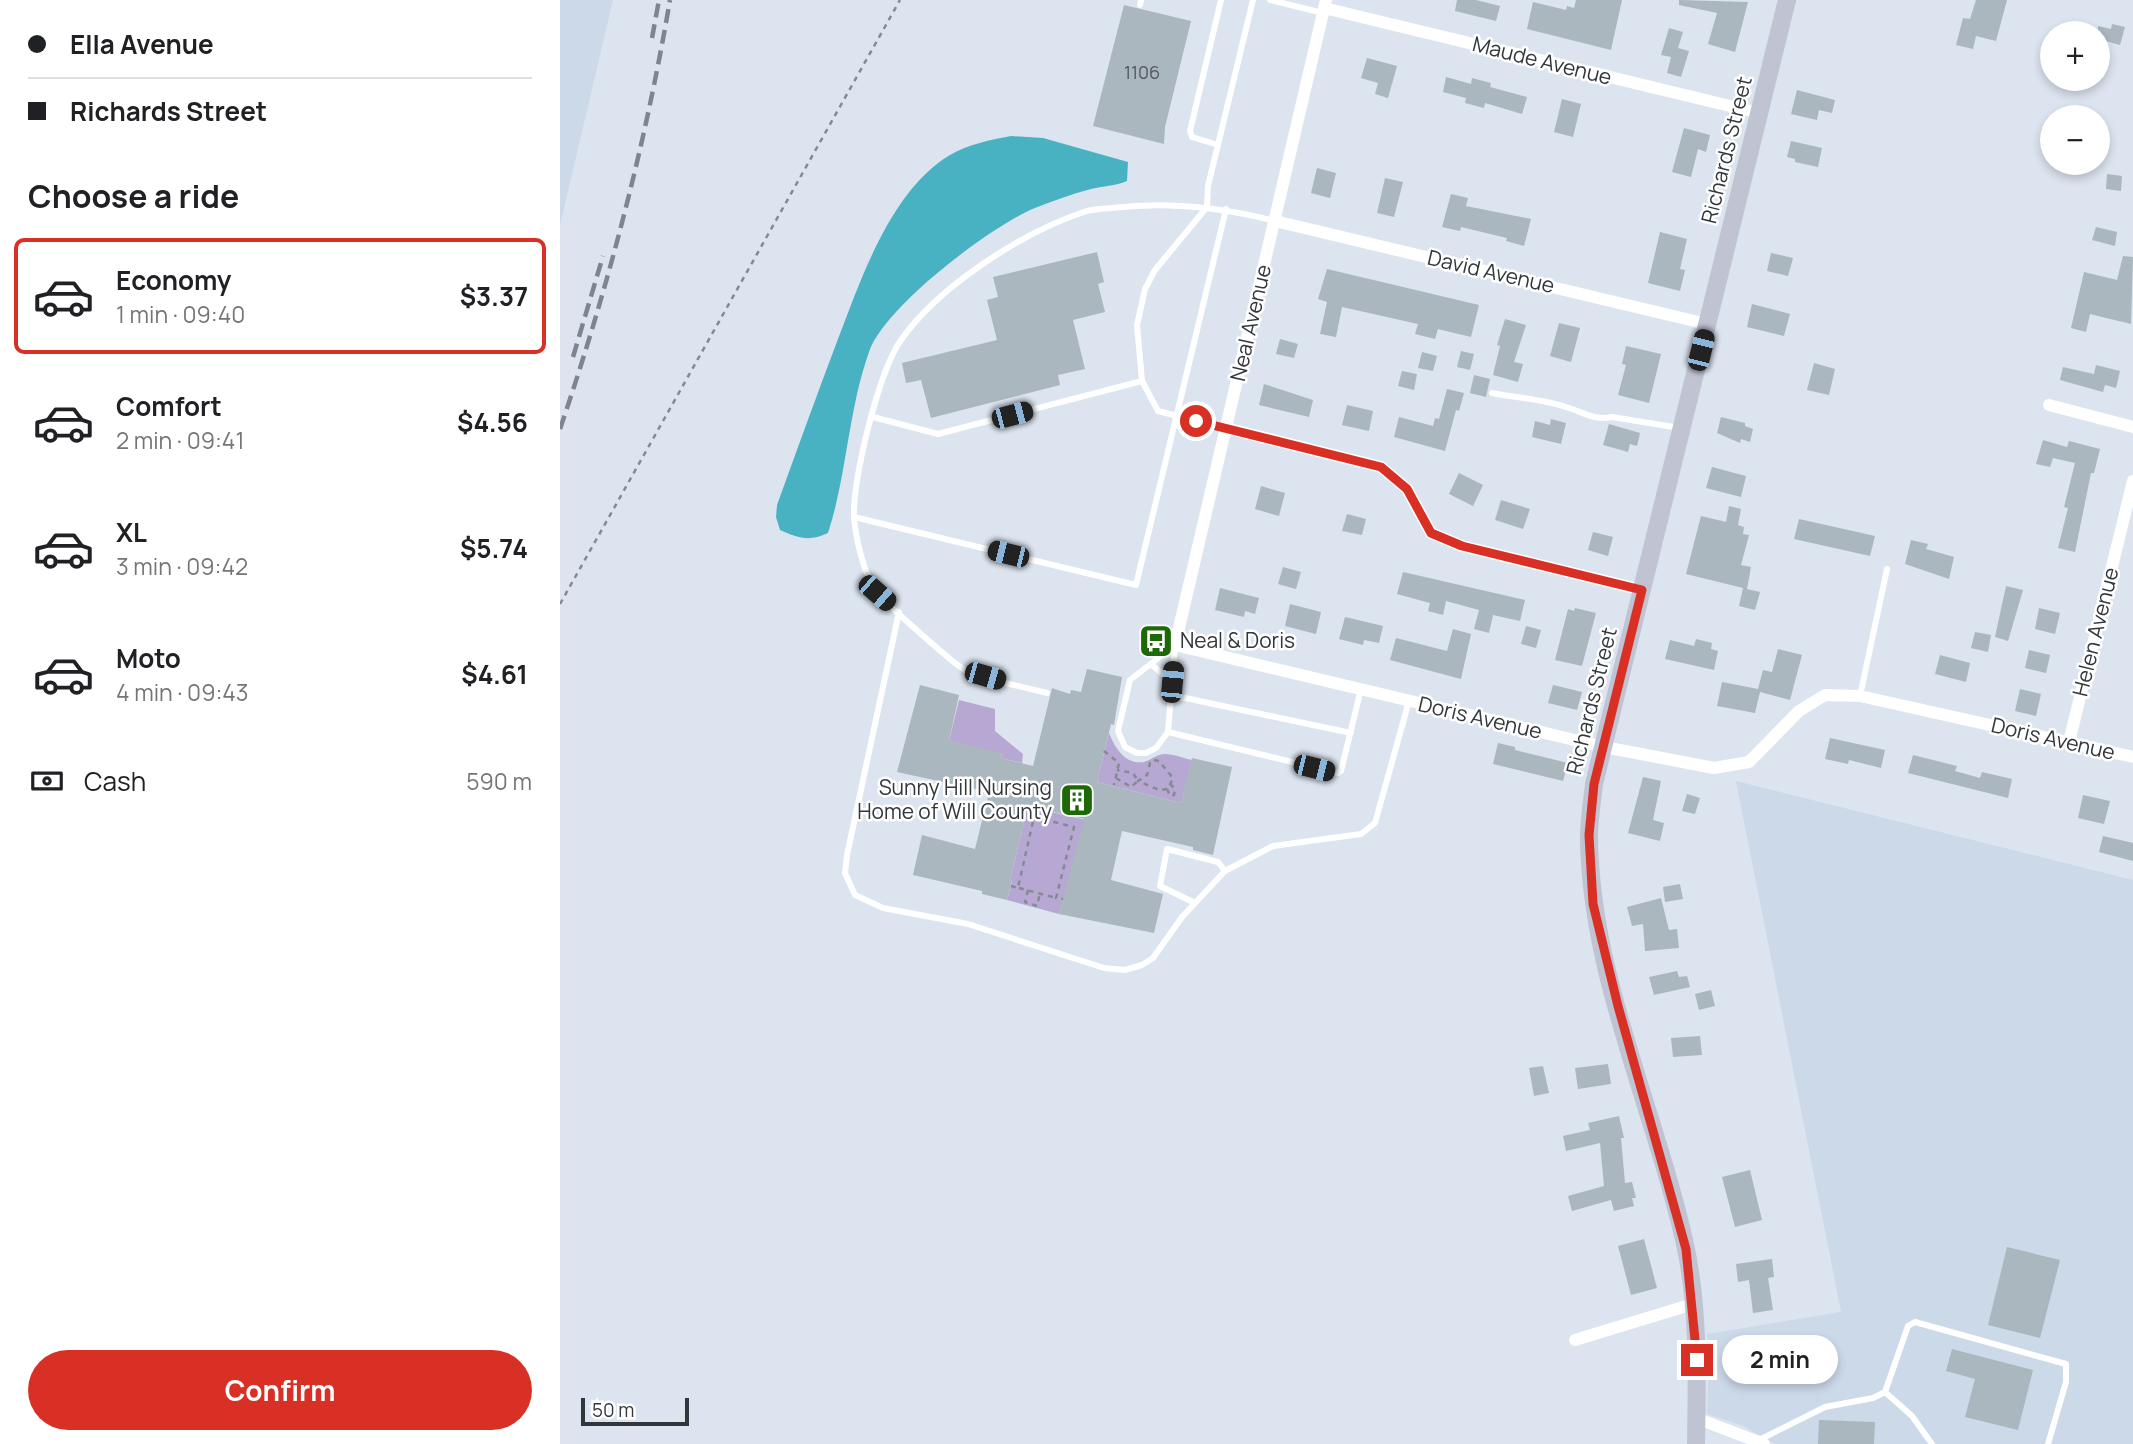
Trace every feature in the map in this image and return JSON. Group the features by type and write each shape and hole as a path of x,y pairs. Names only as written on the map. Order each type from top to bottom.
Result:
{"street":[{"name":"Richards Street","path":"1696,1444 1693,1304 1686,1249 1593,904 1589,835 1594,784 1787,0"},
{"name":"Maude Avenue","path":"1325,7 1759,113"},
{"name":"Neal Avenue","path":"1175,645 1325,7"},
{"name":"David Avenue","path":"1275,220 1707,324"},
{"path":"2049,405 2133,427"},
{"path":"1226,428 1381,467 1407,489 1431,533 1462,546 1642,590"},
{"name":"Helen Avenue","path":"2069,742 2133,481"},
{"name":"Doris Avenue","path":"1175,645 1604,747 1714,768 1749,762 1799,711 1825,695 1860,696 2133,757"},
{"path":"1575,1340 1693,1304"},
{"path":"1696,1418 1761,1442"}],"lane":[{"path":"1218,145 1192,137 1190,131 1221,0"},
{"path":"1226,428 1158,411 1142,381 1137,325 1145,289 1155,270 1207,207 1208,186 1253,0"},
{"path":"1270,0 1325,7"},
{"path":"1047,693 964,670 877,593 859,551 854,517 860,470 881,383 900,341 930,306 981,267 1035,233 1083,212 1140,205 1207,207 1275,220"},
{"path":"854,517 1136,585 1226,209"},
{"path":"873,417 939,434 1142,381"},
{"path":"1492,393 1570,408 1582,415 1603,419 1612,417 1682,428"},
{"path":"1860,696 1886,569"},
{"path":"899,612 847,855 845,873 855,895 883,908 968,924 1104,968 1125,970 1142,965 1153,958 1182,917 1225,871 1273,846 1361,834 1375,823 1409,701"},
{"path":"1175,645 1168,732 1156,748 1146,753 1137,753 1125,747 1120,739 1119,719 1130,680 1175,645"},
{"path":"1152,665 1172,682"},
{"path":"1168,732 1338,774 1341,771 1361,689"},
{"path":"1171,695 1351,733"},
{"path":"1195,903 1160,886 1167,849 1218,863 1225,871"},
{"path":"1761,1442 1825,1407 1873,1398 1885,1392 1909,1326 1915,1322 2066,1364 2066,1382 2048,1444"},
{"path":"1885,1392 1912,1416 1932,1444"}],"path":[{"path":"560,604 900,0"},
{"path":"1104,751 1119,763 1114,785"},
{"path":"1117,770 1133,773 1138,781 1159,790 1167,789 1173,778 1159,761 1150,763 1144,783"},
{"path":"1116,778 1131,786 1147,775"},
{"path":"1167,789 1170,796 1174,795 1175,789 1171,785"},
{"path":"1018,888 1034,817 1074,827 1056,898"},
{"path":"1011,886 1063,900"},
{"path":"1028,890 1024,904 1037,906 1040,894"}],"shaded area":[{"path":"560,0 613,0 560,225"},
{"path":"959,700 995,709 995,731 1023,754 1022,763 1001,758 1002,754 949,741"},
{"path":"1109,733 1118,750 1131,761 1144,762 1165,754 1192,760 1181,803 1097,782"},
{"path":"1736,781 2133,880 2133,1444 1775,1444 1743,1426 1707,1414 1707,1334 1841,1312"},
{"path":"1026,806 1086,820 1059,914 1007,900"}],"water":[{"path":"1011,136 1043,138 1128,162 1127,181 1070,195 1016,218 941,270 895,313 869,352 862,374 828,533 804,538 780,530 776,517 777,505 822,380 880,238 911,190 929,170 957,151"}],"building":[{"path":"1457,0 1476,0 1500,6 1496,21 1455,11"},
{"path":"1576,0 1622,0 1611,50 1527,29 1533,2 1566,10 1567,6 1574,8"},
{"path":"1679,0 1748,2 1735,52 1708,44 1717,13 1679,5"},
{"path":"1976,0 2007,0 1996,41 1976,36 1973,49 1956,45 1963,18 1970,19"},
{"path":"1124,5 1191,21 1165,127 1164,144 1093,126"},
{"path":"2112,24 2125,27 2120,45 2110,42"},
{"path":"1669,28 1683,32 1678,48 1689,51 1681,77 1667,73 1671,57 1661,55"},
{"path":"1367,58 1397,66 1388,98 1375,94 1378,83 1361,78"},
{"path":"1446,77 1471,84 1472,78 1491,83 1490,87 1527,97 1522,114 1485,103 1484,108 1465,103 1466,98 1443,92"},
{"path":"1797,90 1835,100 1832,113 1819,110 1817,120 1791,114"},
{"path":"1562,99 1581,104 1573,137 1554,132"},
{"path":"1684,128 1710,135 1706,152 1698,149 1691,177 1672,172"},
{"path":"1791,141 1822,148 1818,167 1795,162 1795,159 1787,157"},
{"path":"1317,168 1336,173 1330,198 1311,193"},
{"path":"2107,175 2122,176 2121,191 2106,189"},
{"path":"1385,178 1403,182 1394,217 1377,213"},
{"path":"1451,194 1468,198 1466,206 1531,219 1524,246 1506,241 1507,238 1461,227 1460,231 1442,227"},
{"path":"2096,227 2117,232 2115,246 2092,240"},
{"path":"1660,232 1687,239 1680,269 1685,270 1680,291 1648,283"},
{"path":"1097,252 1104,282 1098,284 1105,312 1073,320 1085,369 1058,375 1060,385 931,418 921,380 906,383 902,363 997,340 987,300 998,297 993,277"},
{"path":"1771,253 1793,258 1788,276 1767,271"},
{"path":"2123,256 2133,257 2131,324 2090,314 2086,332 2071,328 2084,272 2117,280"},
{"path":"1327,269 1479,305 1471,337 1438,329 1435,339 1415,334 1418,324 1342,307 1336,337 1320,334 1327,302 1318,299"},
{"path":"1752,304 1790,314 1784,336 1747,327"},
{"path":"1505,319 1526,325 1514,362 1523,364 1518,382 1493,375 1500,346 1497,345"},
{"path":"1559,323 1580,328 1571,362 1550,356"},
{"path":"1280,339 1298,344 1294,358 1276,354"},
{"path":"1626,346 1661,354 1649,403 1618,395 1626,365 1622,364"},
{"path":"1461,351 1474,354 1470,370 1457,367"},
{"path":"1422,352 1437,356 1433,371 1418,368"},
{"path":"1814,363 1835,369 1829,395 1807,390"},
{"path":"2096,365 2120,371 2116,388 2105,385 2103,392 2060,380 2063,367 2094,374"},
{"path":"1402,371 1417,374 1414,390 1398,386"},
{"path":"1474,375 1490,379 1486,397 1470,393"},
{"path":"1264,384 1313,400 1309,417 1259,405"},
{"path":"1447,389 1464,393 1459,411 1456,410 1445,451 1394,437 1399,417 1433,426 1435,418 1439,419"},
{"path":"1347,405 1373,411 1369,431 1342,425"},
{"path":"1721,417 1745,423 1745,426 1753,429 1750,442 1741,439 1740,443 1717,433"},
{"path":"1551,419 1566,423 1561,444 1532,437 1535,421 1550,425"},
{"path":"1609,424 1640,433 1637,446 1630,444 1628,452 1603,445"},
{"path":"2043,440 2067,447 2069,441 2100,449 2094,473 2091,473 2075,552 2058,548 2068,508 2064,507 2075,463 2053,458 2050,467 2036,464"},
{"path":"1712,467 1746,476 1741,497 1706,488"},
{"path":"1459,473 1483,485 1473,506 1449,494"},
{"path":"1261,486 1285,493 1279,516 1255,509"},
{"path":"1501,500 1530,509 1523,529 1495,520"},
{"path":"1729,506 1741,509 1738,525 1744,527 1743,534 1749,535 1741,565 1751,567 1747,589 1760,592 1755,610 1739,606 1743,588 1686,574 1701,516 1726,522"},
{"path":"1347,514 1366,519 1362,535 1342,531"},
{"path":"1799,519 1875,536 1870,556 1794,539"},
{"path":"1593,532 1613,537 1608,556 1588,550"},
{"path":"1911,540 1928,544 1926,549 1954,557 1949,579 1905,564"},
{"path":"1283,567 1301,572 1296,589 1278,584"},
{"path":"1403,572 1525,600 1520,621 1493,615 1489,633 1474,629 1479,610 1446,601 1443,615 1428,611 1430,603 1397,594"},
{"path":"2006,586 2023,590 2008,641 1995,637"},
{"path":"1220,588 1259,598 1255,614 1245,611 1244,617 1215,610"},
{"path":"1290,604 1321,612 1316,634 1285,626"},
{"path":"1575,608 1596,613 1582,666 1555,660 1568,609 1574,611"},
{"path":"2039,608 2060,613 2055,634 2035,629"},
{"path":"1345,617 1383,626 1379,643 1364,640 1363,645 1339,639"},
{"path":"1526,626 1541,630 1536,648 1521,644"},
{"path":"1453,629 1471,634 1461,679 1390,660 1396,638 1447,651"},
{"path":"1975,632 1991,635 1988,652 1971,648"},
{"path":"1696,639 1712,643 1711,649 1718,651 1714,670 1665,659 1670,640 1694,646"},
{"path":"1778,649 1802,655 1790,700 1760,692 1755,713 1717,706 1722,682 1758,689 1763,670 1772,672"},
{"path":"2029,650 2050,655 2046,673 2025,668"},
{"path":"1940,655 1970,663 1966,682 1935,674"},
{"name":"Sunny Hill Nursing Home of Will County","path":"1087,669 1122,677 1114,725 1111,724 1097,782 1181,803 1192,758 1232,767 1213,855 1193,850 1193,847 1122,831 1111,880 1163,894 1154,933 1059,914 1084,819 1028,806 1007,900 982,894 982,891 913,875 922,835 975,849 989,792 897,772 920,685 959,695 949,741 1002,753 1001,758 1033,766 1052,688 1070,694 1071,690 1081,692"},
{"path":"1553,685 1582,692 1577,710 1548,703"},
{"path":"2020,689 2041,694 2036,716 2015,711"},
{"path":"1830,738 1885,750 1881,768 1849,760 1848,764 1825,759"},
{"path":"1498,743 1568,763 1563,781 1493,764"},
{"path":"1913,755 1957,766 1955,771 1980,778 1982,772 2012,779 2008,798 1908,773"},
{"path":"1643,777 1661,781 1653,820 1664,823 1660,841 1628,833"},
{"path":"1687,794 1700,798 1695,814 1682,811"},
{"path":"2083,795 2110,801 2104,824 2078,818"},
{"path":"2103,836 2133,843 2133,861 2099,852"},
{"path":"1680,884 1683,899 1665,902 1663,887"},
{"path":"1661,898 1669,930 1677,929 1679,948 1645,951 1643,924 1632,926 1627,907"},
{"path":"1677,971 1679,977 1687,976 1690,987 1654,995 1649,977"},
{"path":"1711,990 1715,1006 1699,1010 1695,994"},
{"path":"1700,1036 1702,1055 1673,1057 1671,1038"},
{"path":"1608,1064 1611,1084 1578,1089 1575,1068"},
{"path":"1543,1066 1549,1093 1534,1096 1529,1068"},
{"path":"1619,1116 1624,1138 1621,1138 1625,1183 1632,1182 1636,1198 1632,1198 1634,1206 1614,1211 1611,1200 1572,1211 1568,1196 1604,1186 1600,1143 1566,1151 1563,1136 1590,1130 1588,1123"},
{"path":"1750,1170 1762,1220 1735,1227 1722,1177"},
{"path":"1644,1239 1657,1288 1631,1295 1618,1246"},
{"path":"2007,1247 2060,1260 2040,1338 1988,1325"},
{"path":"1772,1259 1774,1277 1768,1278 1773,1310 1753,1313 1749,1280 1738,1282 1736,1264"},
{"path":"1952,1349 2033,1370 2018,1430 1965,1417 1975,1379 1946,1371"},
{"path":"1819,1420 1875,1422 1874,1444 1818,1444"}],"railway":[{"path":"652,38 659,0"},
{"path":"560,429 624,216 649,109 670,0"},
{"path":"573,357 603,256"}],"place":[{"name":"Neal & Doris","path":"1156,641"},
{"name":"Sunny Hill Nursing Home of Will County","path":"1077,800"}],"route":[{"path":"1196,421 1381,467 1407,489 1431,533 1462,546 1642,590 1594,784 1589,835 1593,904 1618,1006 1686,1249 1697,1360"}]}
